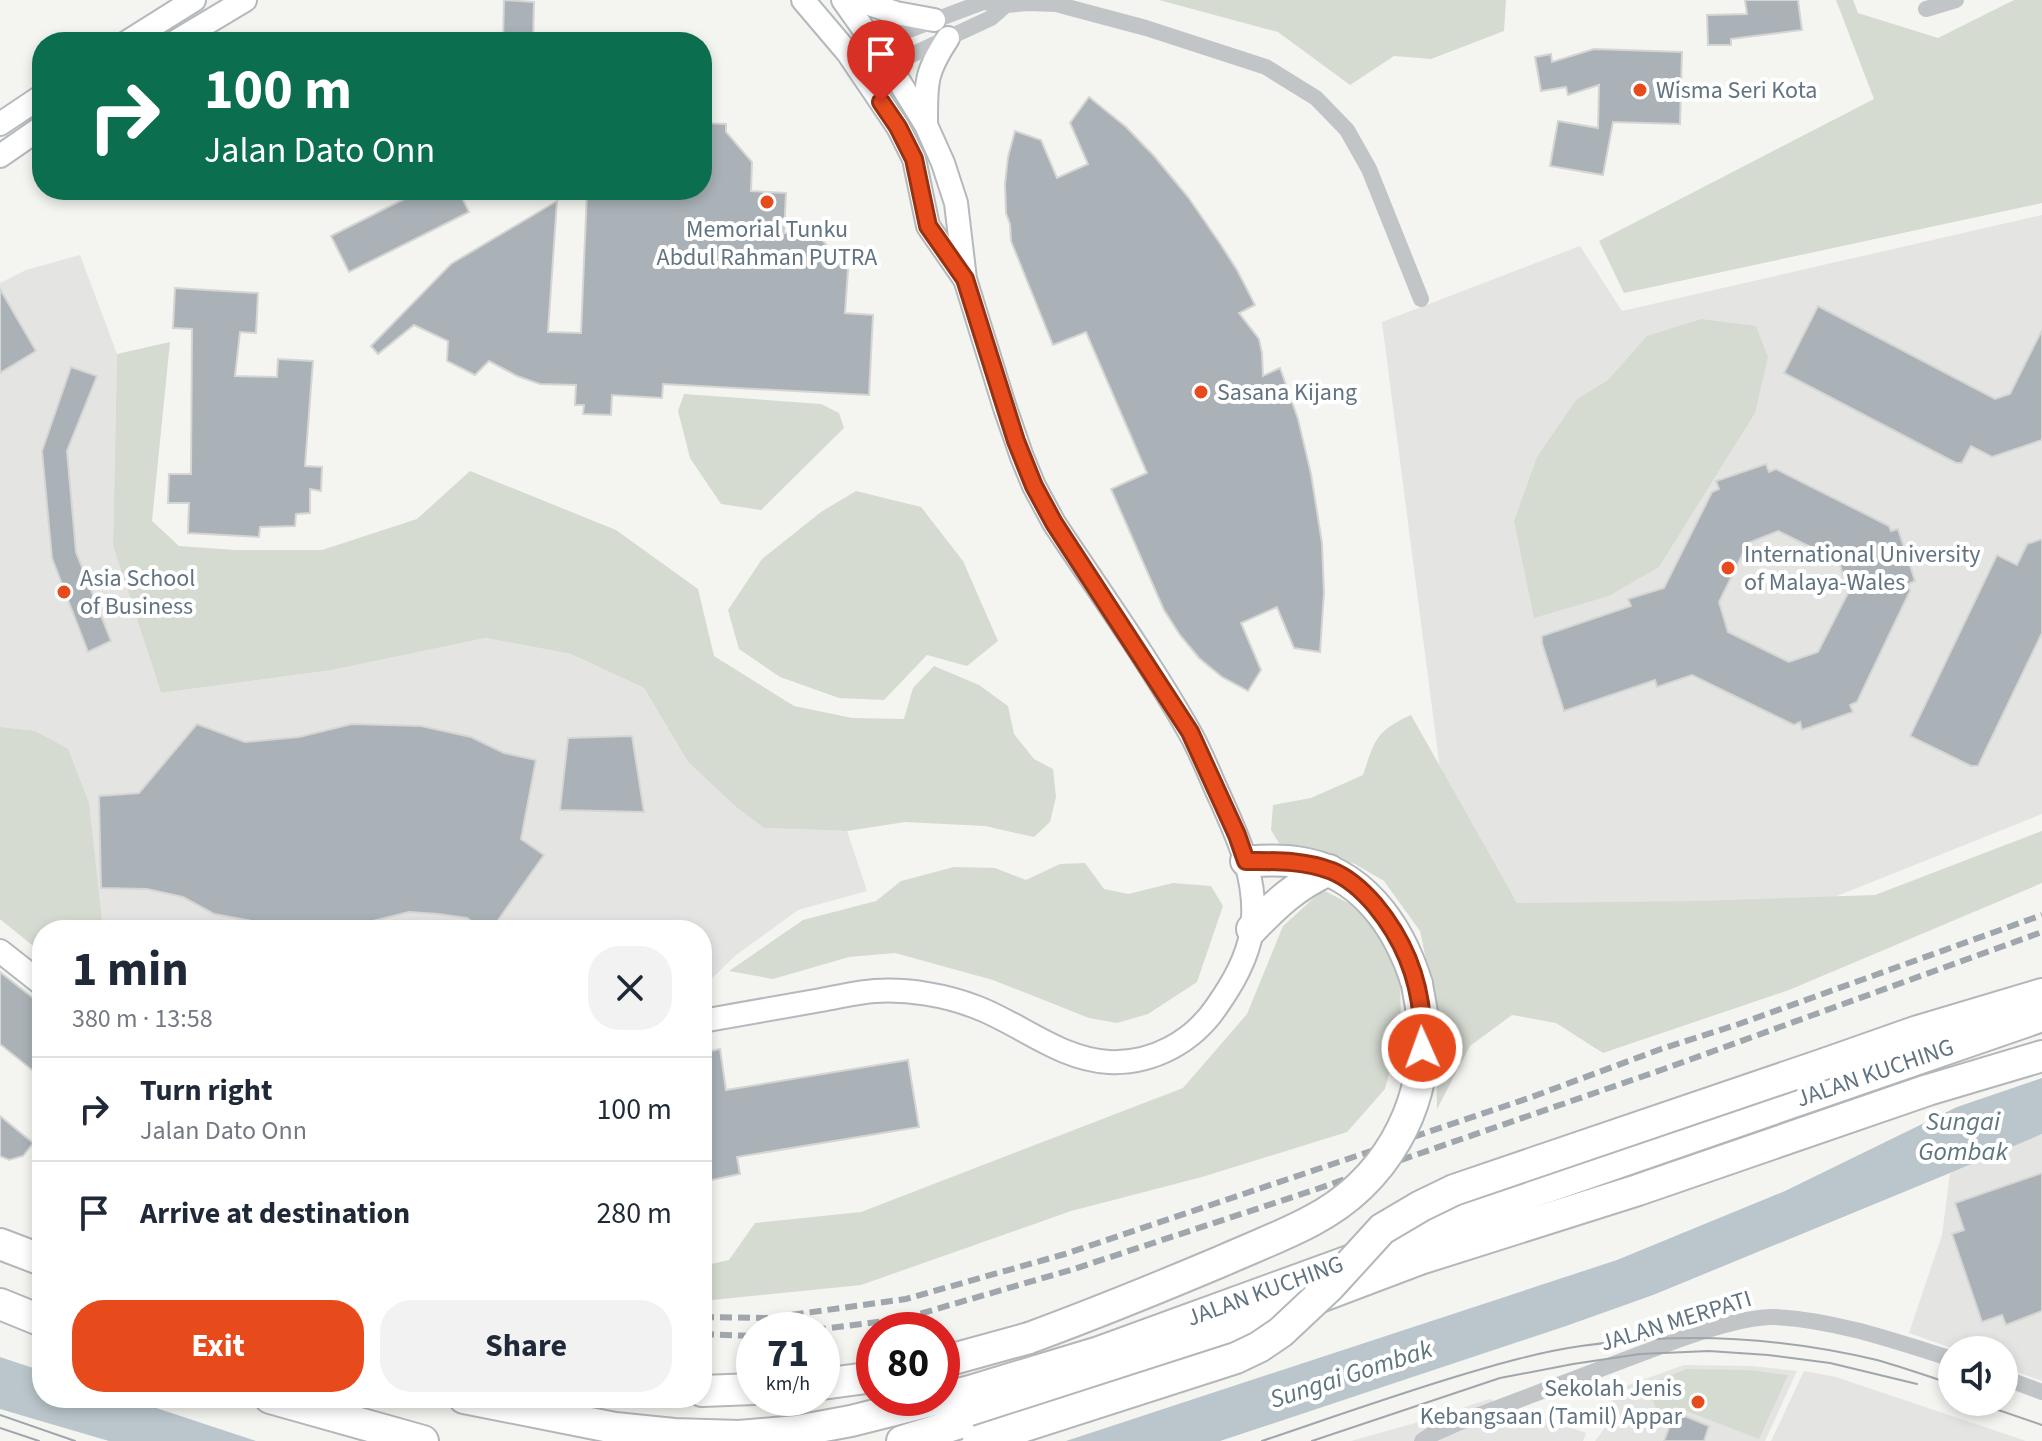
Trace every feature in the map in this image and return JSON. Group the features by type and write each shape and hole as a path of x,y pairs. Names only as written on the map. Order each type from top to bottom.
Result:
{"highway":[{"path":"960,1357 1029,1338 1140,1296 1312,1221 1366,1182 1405,1125 1420,1070 1423,1026 1417,984 1405,949 1365,893 1350,881 1329,870 1298,862 1246,861"},
{"path":"1252,929 1303,882 1329,870"},
{"path":"978,1441 1236,1358 1259,1347 1281,1332 1330,1286 1382,1229 1454,1190 1918,1031 2042,994"},
{"name":"JALAN KUCHING","path":"514,1408 615,1428 674,1434 754,1435 851,1421 970,1391 1099,1352 1501,1203 2042,1016"},
{"name":"JALAN KUCHING","path":"902,1441 1205,1340 1420,1259 1638,1190 1928,1090 2042,1056"},
{"path":"0,1244 32,1256"},
{"path":"0,1256 32,1264"},
{"path":"0,1304 32,1317"},
{"path":"0,1317 32,1326"},
{"path":"712,1391 736,1390"},
{"path":"304,1408 423,1441"},
{"path":"327,1415 390,1441"}],"street":[{"path":"143,32 194,0"},
{"path":"192,32 245,0"},
{"path":"803,0 848,53 898,127 914,159 928,226 965,279"},
{"path":"712,1019 874,991 907,991 975,1006 1059,1050 1084,1058 1110,1062 1136,1061 1165,1052 1189,1037 1211,1016 1243,963 1252,929 1252,896 1246,861 1190,732 1054,523 1034,486 1010,424 965,279 956,203 943,163 926,125 843,0"},
{"path":"858,0 941,29"},
{"path":"1926,9 1956,0"},
{"path":"864,77 889,65 983,2 1056,4 1146,28 1266,67 1316,98 1347,130 1369,169 1421,299"},
{"path":"848,53 873,43 941,29"},
{"path":"926,125 927,76 941,29"},
{"path":"0,124 32,103"},
{"path":"0,156 32,134"},
{"path":"0,951 32,976"},
{"name":"JALAN MERPATI","path":"1422,1441 1458,1423 1677,1340 1732,1324 1771,1317 1810,1320 1938,1355"},
{"path":"2018,1383 2042,1392"}],"shaded area":[{"path":"1159,0 1506,0 1504,31 1431,59 1394,56 1350,85 1278,32"},
{"path":"1836,0 1853,0 1858,13 1938,38 2014,0 2042,0 2042,203 1624,293 1599,241 1874,99"},
{"name":"International University of Malaya-Wales","path":"2042,215 2042,814 1802,910 1521,941 1448,831 1382,322 1580,246 1622,311"},
{"name":"Asia School of Business","path":"80,255 117,354 113,546 161,693 332,670 484,638 571,654 644,688 688,762 736,807 764,828 847,831 867,891 798,910 736,955 712,978 712,920 32,920 32,945 0,919 0,283 26,270"},
{"path":"1701,319 1756,326 1768,357 1755,413 1659,567 1609,596 1534,618 1514,521 1537,457 1576,400 1608,380 1647,336"},
{"path":"170,342 152,521 179,546 235,550 322,550 417,519 470,471 616,530 698,589 714,656 794,706 852,718 904,719 913,688 934,666 979,685 1008,706 1014,734 1034,759 1053,769 1056,797 1050,822 1034,837 985,826 905,822 847,831 764,828 736,807 688,762 644,688 571,654 485,638 332,670 161,693 113,546 117,354"},
{"path":"684,394 821,404 839,413 844,428 761,510 721,504 690,458 678,411"},
{"path":"856,491 921,507 963,561 998,641 967,666 927,655 884,700 839,698 780,677 739,649 728,610 762,559 821,512"},
{"path":"1411,715 1517,903 1875,895 2042,831 2042,883 1789,990 1603,1053 1556,1023 1512,1015 1470,1046 1437,1109 1436,1006 1420,931 1384,881 1355,864 1280,845 1271,830 1273,805 1311,798 1363,775 1378,738 1390,726"},
{"path":"0,727 35,731 68,749 89,803 102,920 32,920 32,945 0,919"},
{"path":"1085,863 1104,889 1128,894 1173,883 1211,886 1223,906 1197,982 1148,1014 1117,1023 1089,1018 993,980 895,953 849,957 773,979 729,971 803,920 876,901 901,881 954,867 995,868 1026,880 1060,864"},
{"path":"1323,890 1364,911 1385,936 1400,977 1401,1029 1385,1089 1347,1132 1202,1177 1071,1211 861,1285 712,1300 712,1264 729,1260 755,1223 861,1212 1183,1088 1247,1014 1283,926"},
{"path":"2042,1134 2042,1381 2018,1372 2018,1336 1938,1336 1938,1343 1909,1333 1942,1235 1950,1173"},
{"name":"Sekolah Jenis Kebangsaan (Tamil) Appar","path":"1684,1365 1752,1366 1797,1371 1765,1441 1595,1441 1617,1412 1609,1392"},
{"path":"1686,1369 1750,1370 1788,1375 1759,1439 1676,1407 1659,1415 1646,1385"},
{"path":"1804,1371 1836,1377 1938,1411 1938,1416 1952,1416 2026,1441 1771,1441"},
{"path":"1489,1399 1586,1433 1583,1441 1351,1441 1433,1418"}],"water":[{"name":"Sungai Gombak","path":"2042,1078 2042,1134 1653,1295 1220,1441 1066,1441 1617,1260 1785,1191 1957,1107"},
{"path":"0,1357 32,1368 32,1408 156,1408 256,1441 109,1441 0,1409"}],"building":[{"path":"504,0 534,2 533,32 503,32"},
{"path":"1745,0 1798,0 1802,30 1731,39 1731,45 1708,45 1707,15 1747,14"},
{"name":"Wisma Seri Kota","path":"1594,49 1682,52 1680,124 1613,122 1603,175 1550,166 1558,121 1598,128 1599,85 1568,95 1566,87 1541,91 1535,57 1551,54 1552,62"},
{"name":"Sasana Kijang","path":"1089,97 1126,127 1154,156 1188,197 1221,245 1255,305 1239,313 1259,339 1263,376 1280,368 1298,419 1322,543 1324,593 1320,652 1294,648 1277,607 1241,623 1261,670 1248,691 1222,677 1199,658 1164,610 1111,489 1147,473 1086,332 1053,345 1011,241 1005,184 1015,131 1041,140 1057,178 1088,164 1070,123"},
{"path":"712,123 726,124 726,132 752,162 751,191 786,193 784,233 817,234 848,270 845,313 873,315 869,395 663,384 662,398 612,395 611,415 583,414 584,405 575,405 576,385 540,384 489,361 475,375 447,361 448,341 414,325 378,354 371,346 451,264 557,201 548,332 581,333 587,200 712,200"},
{"path":"402,200 463,200 469,212 349,272 331,236"},
{"path":"175,288 258,293 256,333 240,332 235,376 277,377 278,359 313,361 305,466 322,467 321,491 310,489 310,513 296,514 295,526 260,527 259,537 188,533 189,503 168,503 169,474 191,474 192,329 173,328"},
{"path":"0,289 36,351 0,373"},
{"path":"1818,306 1995,399 2010,394 2042,330 2042,440 1992,457 1971,446 1962,463 1956,463 1784,373"},
{"path":"71,367 97,376 67,451 76,552 111,641 88,652 52,558 42,451"},
{"path":"1766,464 1769,472 1776,469 1889,526 1891,531 1898,529 1915,581 1908,584 1910,591 1857,702 1850,705 1853,712 1802,730 1800,722 1794,725 1692,675 1657,687 1655,680 1564,711 1542,636 1631,606 1628,599 1664,588 1712,492 1719,489 1716,481","holes":["1778,531 1839,561 1848,593 1818,652 1789,662 1728,632 1719,602 1748,543"]},
{"path":"2042,539 2042,633 1978,766 1971,766 1910,736 1997,555 2017,565 2027,544"},
{"path":"197,724 245,742 299,737 352,724 421,726 471,737 504,753 536,760 521,839 544,855 498,920 470,920 409,912 377,920 246,920 214,914 183,897 147,889 101,888 99,796 139,793"},
{"path":"632,736 644,812 560,810 568,738"},
{"path":"0,972 32,997 32,1070 0,1044"},
{"path":"720,1049 726,1090 908,1060 919,1127 737,1157 740,1174 712,1180 712,1051"},
{"path":"0,1116 32,1144 23,1156 9,1160 0,1156"},
{"path":"2042,1173 2042,1311 2006,1325 2002,1315 1982,1322 1952,1234 1964,1230 1955,1203"},
{"path":"1675,1412 1709,1426 1704,1441 1664,1441"}],"tram line":[{"path":"1262,1441 1503,1363 1565,1349 1618,1342 1692,1338 1804,1346 1877,1360 1938,1380"},
{"path":"1312,1441 1500,1378 1640,1354 1709,1351 1768,1355 1830,1363 1917,1384"},
{"path":"0,1415 75,1441"},
{"path":"2016,1416 2042,1425"},
{"path":"0,1428 39,1441"}],"railway":[{"path":"712,1317 769,1318 906,1299 1065,1254 1529,1098 2042,915"},
{"path":"840,1327 902,1319 1074,1269 1664,1069 2042,932"},
{"path":"712,1334 736,1335"}],"place":[{"name":"Wisma Seri Kota","path":"1640,90"},
{"name":"Memorial Tunku Abdul Rahman PUTRA","path":"767,202"},
{"name":"Sasana Kijang","path":"1201,392"},
{"name":"International University of Malaya-Wales","path":"1728,568"},
{"name":"Asia School of Business","path":"64,592"},
{"name":"Sekolah Jenis Kebangsaan (Tamil) Appar","path":"1698,1402"}],"route":[{"path":"881,102 914,159 928,226 965,279 1010,424 1034,486 1054,523 1190,732 1246,861 1282,860 1312,865 1336,873 1365,893 1393,928 1411,964 1423,1026 1422,1048"}]}
